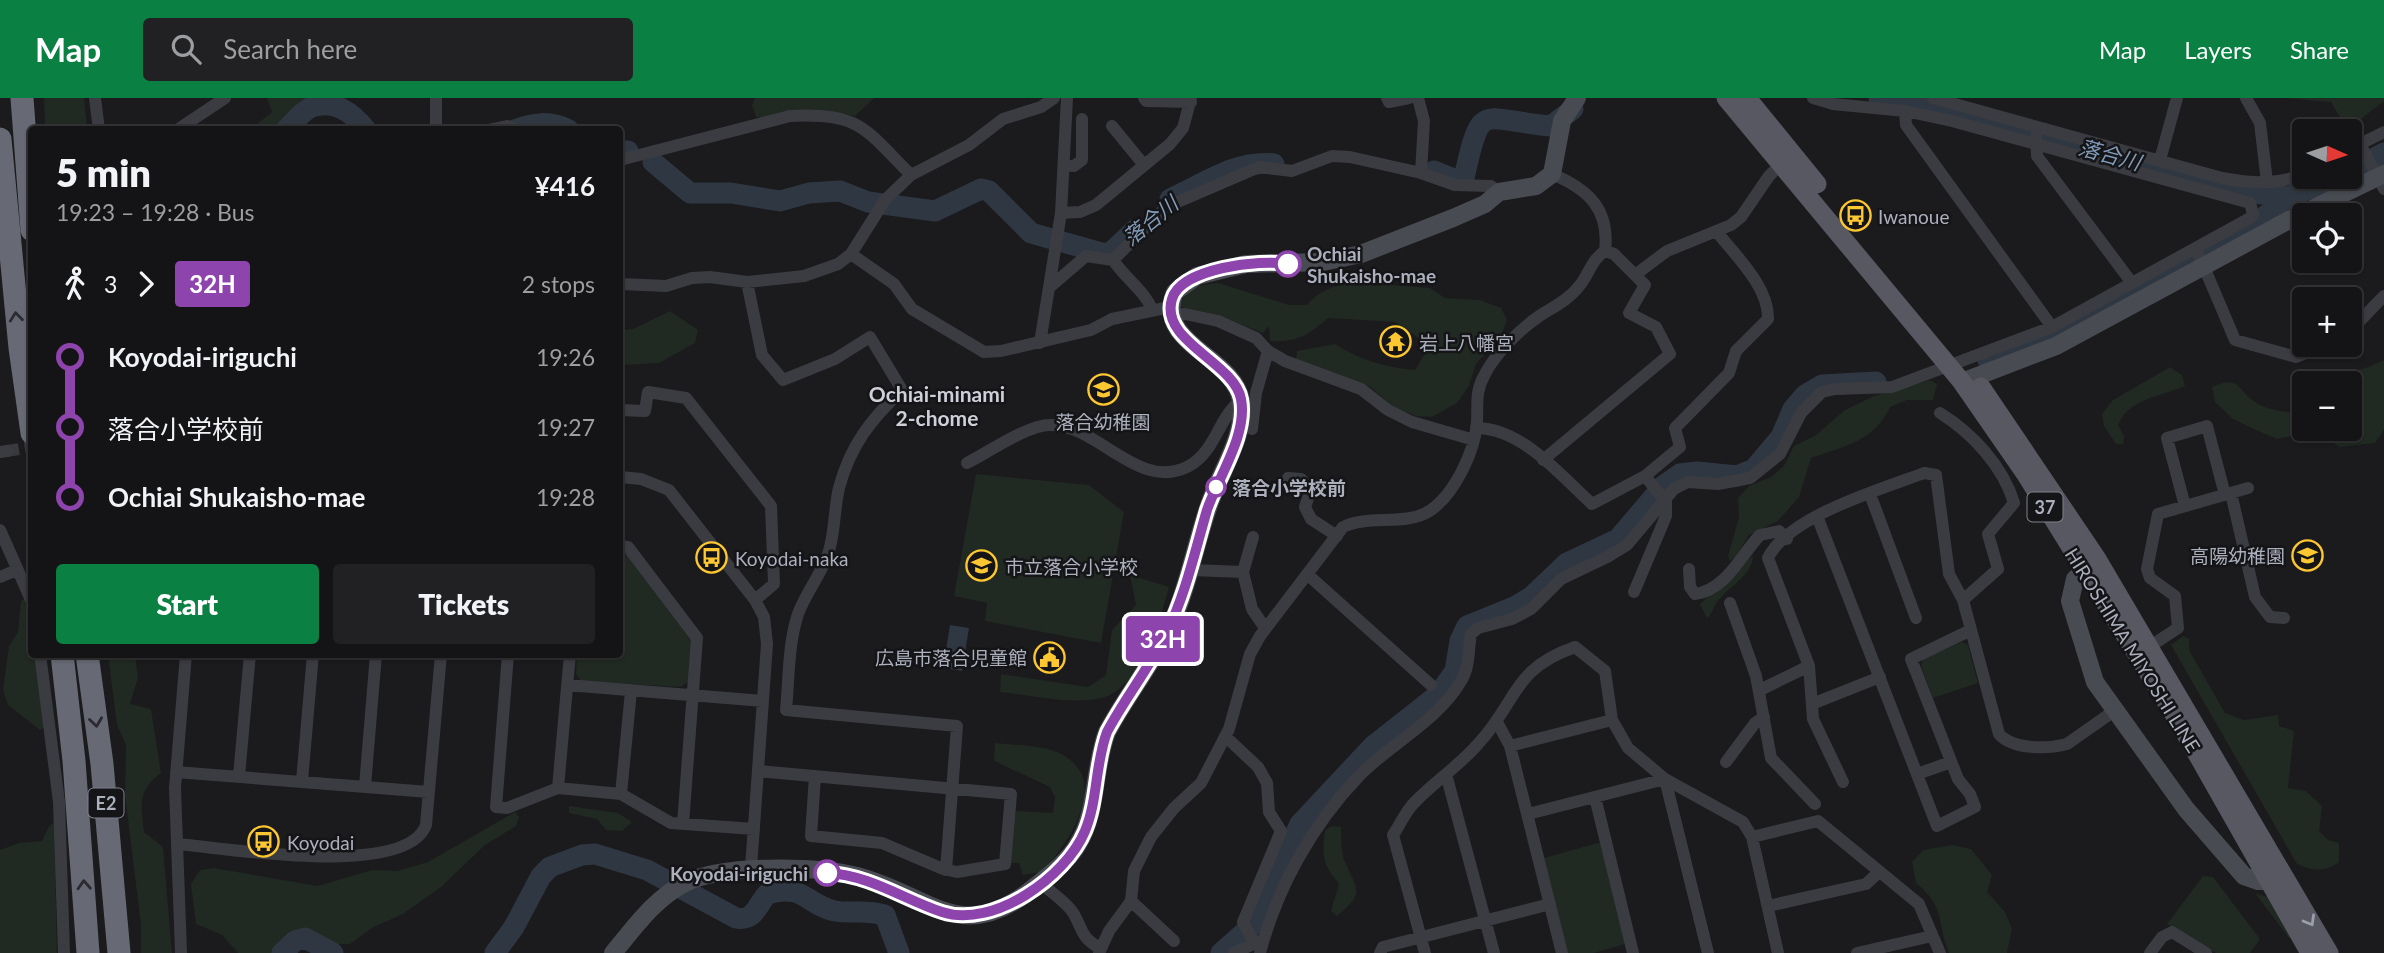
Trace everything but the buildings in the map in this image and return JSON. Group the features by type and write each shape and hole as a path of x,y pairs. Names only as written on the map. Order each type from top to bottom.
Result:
{"highway":[{"path":"22,98 28,177"},
{"path":"0,139 17,321 28,403"},
{"name":"E2","path":"62,658 74,761 88,953"},
{"name":"E2","path":"88,658 102,764 119,953"}],"main road":[{"name":"HIROSHIMA MIYOSHI LINE","path":"1737,100 1783,163 1955,363"},
{"name":"HIROSHIMA MIYOSHI LINE","path":"1737,100 2037,466 2310,953"},
{"name":"HIROSHIMA MIYOSHI LINE","path":"1968,379 2016,478 2090,564 2149,647 2329,953"}],"street":[{"path":"95,98 98,126"},
{"path":"183,126 225,98"},
{"path":"436,98 436,126"},
{"path":"623,284 666,286 692,278 710,277 747,282 804,276 838,264 851,254 882,204 911,175 969,145 1003,119 1041,107 1054,98"},
{"path":"1040,342 1061,213 1067,98"},
{"path":"1061,213 1080,212 1096,205 1170,144 1183,128 1191,100 1146,101 1144,98"},
{"path":"1387,98 1389,102 1409,98"},
{"path":"1418,98 1424,121 1421,173"},
{"path":"851,254 894,284 912,309 966,344 984,352 1040,342 1165,311 1175,292 1197,276 1246,264 1323,262 1361,254 1485,204 1499,192 1536,186 1552,174 1562,121 1577,98"},
{"path":"1813,98 1833,104 1905,111 2036,134 2160,160 2222,178 2267,183 2292,179"},
{"path":"1234,953 1255,940 1320,821 1359,775 1434,713 1461,682 1467,668 1471,634 1479,628 1512,619 1531,609 1561,579 1627,545 1661,496 1688,482 1718,484 1750,478 1780,454 1801,413 1822,392 1835,388 1892,387 2052,327 2250,218 2254,207 2250,203 2036,134 1986,112 1933,98"},
{"path":"1986,112 1990,98"},
{"path":"2160,160 2178,98"},
{"path":"2246,98 2260,123 2267,183"},
{"path":"1905,111 1906,125 2052,327"},
{"path":"623,159 790,116 816,114 841,117 857,124 911,175"},
{"path":"1064,166 1074,166 1082,160 1082,119"},
{"path":"1112,126 1144,165"},
{"path":"2362,146 2384,132"},
{"path":"2036,134 2037,156 2132,282"},
{"path":"1968,379 2056,346 2206,265 2380,178 2362,153"},
{"path":"1113,260 1166,206 1259,167 1292,171 1332,156 1421,173 1455,185 1491,186 1499,192"},
{"path":"1635,275 1667,251 1716,232 1741,217 1769,176 1783,163"},
{"path":"1552,174 1585,190 1604,220 1607,234 1605,251"},
{"path":"1050,287 1086,256 1113,260 1123,275 1150,302 1165,311 1218,321 1256,338 1268,351 1285,362 1361,389 1388,410 1412,422 1475,434 1489,428 1504,433 1543,460 1592,504 1644,476 1680,447 1675,428 1729,373 1736,351 1768,319 1768,305 1752,278 1716,232"},
{"path":"2196,248 2206,265 2235,340 2292,356"},
{"path":"1040,883 1073,913 1080,932 1100,951 1109,931 1131,901 1134,871 1151,837 1174,808 1201,783 1236,712 1250,654 1265,628 1336,536 1355,521 1381,521 1428,512 1441,501 1460,473 1475,434 1476,395 1485,373 1518,334 1565,300 1580,285 1598,255 1605,251 1614,254 1645,285 1629,313 1638,321 1656,327 1670,354 1543,460"},
{"path":"747,282 762,355 783,380 835,359 870,337 902,390 873,418 848,458 839,489 830,549 820,576 799,612 793,636 786,710 957,726 946,870"},
{"path":"2362,319 2384,296"},
{"path":"1165,311 1178,331 1246,396 1252,429"},
{"path":"613,953 654,905 677,888 724,871 751,869 856,876 935,909 964,916 985,915 1005,908 1040,883 1076,848 1085,831 1100,750 1107,732 1166,634 1191,570 1208,509 1238,434 1246,396 1268,351"},
{"path":"623,410 645,411 648,392 686,398 771,506 774,584 755,600"},
{"path":"967,463 1034,428 1055,425 1075,430 1152,471 1170,472 1191,464 1210,449 1231,408 1246,396"},
{"path":"1940,413 1964,429 2016,478 2014,503 1988,534 1998,569 1963,600"},
{"path":"2185,506 2167,438 2207,426 2255,597 2270,617 2284,618"},
{"path":"1843,782 1812,719 1810,666 1768,558 1773,549 1816,516 1924,473 1936,475 1949,574 1963,600 1999,734 2004,740 2051,748 2067,744 2114,711"},
{"path":"1634,592 1666,516 1661,496 1644,476"},
{"path":"623,477 657,483 669,490 755,600 765,617 767,631 751,869"},
{"path":"1288,478 1301,479 1311,489 1305,507 1311,519 1336,536"},
{"path":"2149,647 2178,628 2175,596 2150,578 2147,569 2158,514 2248,488"},
{"path":"1870,494 1916,618"},
{"path":"1816,516 1937,826 1975,807 1951,762 1911,659 1971,630"},
{"path":"0,530 28,593"},
{"path":"1689,569 1690,587 1695,594 1706,593 1743,561 1760,535 1779,531 1787,539"},
{"path":"1254,537 1243,572 1252,609 1265,628"},
{"path":"623,546 628,547 697,638 683,824"},
{"path":"2090,564 2070,589 2070,601 2095,682 2186,809 2244,876 2258,881 2270,881"},
{"path":"0,577 17,570"},
{"path":"1191,570 1243,572"},
{"path":"1307,574 1431,685"},
{"path":"1730,603 1760,690 1771,758 1815,804"},
{"path":"1425,953 1393,835 1412,805 1477,746 1497,722 1519,683 1547,657 1575,647 1605,671 1612,720 1628,748 1665,779 1744,822 1752,837 1778,953"},
{"path":"41,658 59,802 64,953"},
{"path":"181,953 176,772 186,658"},
{"path":"239,776 250,658"},
{"path":"302,781 313,658"},
{"path":"365,786 376,658"},
{"path":"177,844 343,857 372,855 411,844 422,835 429,792 441,658"},
{"path":"508,658 496,807 507,808 552,788 558,788 621,794 671,823 754,829"},
{"path":"558,788 569,658"},
{"path":"1760,690 1810,666"},
{"path":"1812,704 1880,677"},
{"path":"567,685 763,701"},
{"path":"621,794 631,691"},
{"path":"1726,762 1755,723 1764,717"},
{"path":"1510,746 1612,720"},
{"path":"1497,722 1510,746 1562,953"},
{"path":"1225,736 1258,767 1267,783 1269,812 1282,831 1243,922 1255,940"},
{"path":"1917,774 1951,762"},
{"path":"758,771 815,776 952,789 1011,794 1005,864 957,872 946,870 882,843 811,836 815,776"},
{"path":"176,772 429,792"},
{"path":"1446,774 1494,953"},
{"path":"1528,814 1665,779"},
{"path":"1665,779 1707,953"},
{"path":"1595,797 1633,953"},
{"path":"1752,837 1818,821 1919,904 1940,953"},
{"path":"1768,906 1866,884 1879,873"},
{"path":"1131,901 1174,941"},
{"path":"1380,953 1383,947 1550,904"},
{"path":"2150,953 2162,937 2172,932 2206,953"},
{"path":"1857,953 1932,936"}],"shaded area":[{"path":"44,98 84,98 87,126 45,126"},
{"path":"267,98 324,98 300,101 290,126 255,126 272,112"},
{"path":"755,98 874,98 855,116 830,114 768,118 756,117 752,105"},
{"path":"2283,98 2384,98 2384,101 2361,119 2341,119 2331,102"},
{"path":"1352,282 1430,288 1445,298 1480,300 1501,308 1507,320 1501,336 1476,364 1469,386 1457,403 1432,417 1416,416 1394,407 1370,387 1296,359 1297,351 1335,344 1373,362 1415,370 1424,355 1423,341 1395,322 1328,318 1302,337 1287,341 1270,341 1269,326 1263,333 1217,315 1180,307 1189,291 1218,283 1289,305 1307,305 1327,289"},
{"path":"670,311 698,330 695,343 659,363 623,366 623,330 633,329"},
{"path":"2384,360 2384,430 2375,443 2339,447 2331,441 2362,441 2362,371 2354,371"},
{"path":"2170,367 2182,375 2185,386 2129,409 2118,425 2124,436 2123,444 2116,444 2104,426 2102,414 2113,400"},
{"path":"1930,380 1937,384 1933,400 1907,400 1890,407 1884,419 1867,435 1846,446 1811,458 1799,497 1778,521 1749,535 1736,557 1730,561 1728,556 1739,517 1738,498 1749,486 1771,477 1784,466 1794,446 1816,435 1845,410 1874,396"},
{"path":"2233,383 2259,404 2292,413 2292,436 2277,439 2233,419 2215,402 2212,387"},
{"path":"976,474 1089,485 1124,512 1101,643 985,621 987,603 954,596"},
{"path":"623,553 691,640 688,682 680,687 581,681 576,674 577,658 623,658"},
{"path":"1753,555 1749,569 1721,598 1707,618 1700,604"},
{"path":"1130,575 1169,587 1154,634 1127,682 1115,692 1090,700 1064,700 1000,692 1001,674 1088,687 1106,675 1112,630 1136,605"},
{"path":"25,599 28,658 34,658 45,727 40,730 8,705 3,690 9,646 18,632 21,601"},
{"path":"950,625 969,628 962,671 943,668"},
{"path":"2183,636 2189,639 2189,650 2225,713 2244,720 2278,715 2279,726 2294,731 2288,788 2306,791 2322,806 2319,831 2328,840 2339,843 2339,862 2329,868 2319,869 2297,864 2171,645"},
{"path":"1962,642 1968,645 1978,683 1933,698 1921,667 1923,659"},
{"path":"108,658 135,658 138,678 130,704 151,709 161,773 144,792 144,832 163,847 172,953 141,953 141,925 125,795 126,745 117,725"},
{"path":"995,743 1053,751 1069,759 1080,771 1084,785 1084,801 1079,817 1061,848 1042,872 1023,875 1019,863 1010,863 1015,811 1053,813 1055,797 1050,787 994,761"},
{"path":"569,806 618,813 632,822 622,831 606,830 597,819 569,813"},
{"path":"515,812 519,817 516,826 485,845 441,887 403,914 372,928 350,944 325,944 306,933 293,937 286,953 238,953 222,935 196,924 191,884 200,870 214,868 318,886 372,870 397,871 428,862"},
{"path":"54,823 57,953 0,953 0,850 19,843 42,841 49,826"},
{"path":"1332,826 1341,827 1344,858 1356,890 1352,901 1337,916 1331,911 1339,884 1326,865 1324,853 1325,830"},
{"path":"1601,842 1625,944 1594,953 1568,953 1544,858"},
{"path":"1952,845 1971,849 1992,875 1987,892 2005,912 2012,929 2007,953 1949,953 1937,908 1916,883 1912,862 1923,850"},
{"path":"2203,876 2213,877 2260,939 2250,953 2216,953 2167,924"},
{"path":"2255,893 2271,898 2294,935 2289,938"}],"waterway":[{"name":"落合川","path":"1879,98 1964,114 2202,182 2288,197 2308,189"},
{"name":"落合川","path":"290,126 309,109 320,105 342,109 362,126"},
{"name":"落合川","path":"1434,171 1456,180 1464,178 1475,135 1488,120 1551,126 1573,109"},
{"name":"落合川","path":"528,126 558,126"},
{"name":"落合川","path":"623,151 628,151"},
{"name":"落合川","path":"2362,165 2384,153"},
{"name":"落合川","path":"653,162 690,193 731,193 780,201 809,193 840,191 868,202 935,211 981,189 989,191 1031,233 1109,254 1136,229"},
{"name":"落合川","path":"1170,199 1233,169 1260,163 1274,164"},
{"path":"1988,360 2081,322 2253,226 2288,197"},
{"path":"1221,953 1254,924 1300,824 1373,746 1439,694 1455,671 1460,641 1467,626 1514,607 1531,597 1567,563 1618,539 1663,486 1680,474 1697,472 1737,476 1754,469 1781,437 1793,409 1805,395 1822,385 1876,382"},
{"path":"495,953 514,927 541,876 550,867 582,855 595,854 647,870 736,918 751,915 767,894 780,891 798,893 835,911 885,915 899,953"},
{"path":"282,953 295,941 305,938 333,953"}],"tunnel":[{"path":"7,451 28,448"}],"bus line":[{"name":"32H","path":"827,873 856,876 874,882 946,914 985,915 1005,908 1024,896 1076,848 1085,831 1091,810 1100,750 1117,712 1166,634 1180,604 1208,509 1238,434 1242,417 1237,388 1228,376 1178,331 1171,318 1171,300 1184,282 1197,276 1246,264 1288,264"}],"place":[{"name":"Iwanoue","path":"1855,216"},
{"name":"Ochiai Shukaisho-mae","path":"1288,264"},
{"name":"岩上八幡宮","path":"1396,342"},
{"name":"落合幼稚園","path":"1103,390"},
{"name":"落合小学校前","path":"1216,487"},
{"name":"高陽幼稚園","path":"2308,555"},
{"name":"Koyodai-naka","path":"712,558"},
{"name":"市立落合小学校","path":"982,566"},
{"name":"広島市落合児童館","path":"1050,657"},
{"name":"Koyodai","path":"264,842"},
{"name":"Koyodai-iriguchi","path":"827,873"}],"district":[{"name":"Ochiai-minami 2-chome","path":"937,405"}]}
